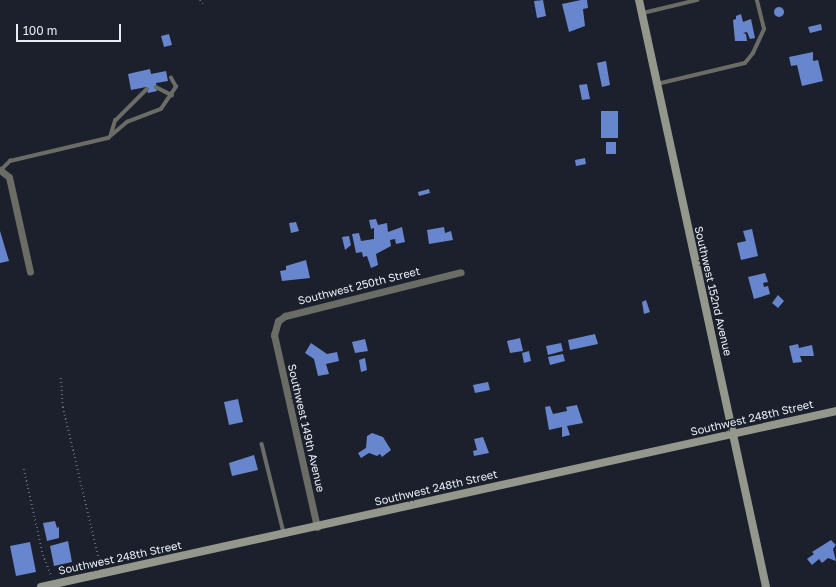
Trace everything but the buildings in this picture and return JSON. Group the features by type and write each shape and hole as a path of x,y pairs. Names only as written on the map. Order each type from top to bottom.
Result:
{"street":[{"name":"Southwest 152nd Avenue","path":"639,0 766,587"},
{"path":"0,170 9,177 30,272"},
{"name":"Southwest 250th Street","path":"274,335 278,321 285,316 461,272"},
{"name":"Southwest 149th Avenue","path":"274,335 317,526"},
{"name":"Southwest 248th Street","path":"41,587 836,411"}],"lane":[{"path":"642,14 697,0"},
{"path":"657,84 745,63 753,53 764,29 757,0"},
{"path":"0,170 10,161 100,141 127,122 161,109 172,95 176,87 171,78"},
{"path":"156,87 172,95"},
{"path":"111,134 115,121 147,90"},
{"path":"262,444 284,534"}],"path":[{"path":"200,0 203,4"},
{"path":"61,378 63,407 102,574"},
{"path":"24,468 43,555 55,584"}]}
